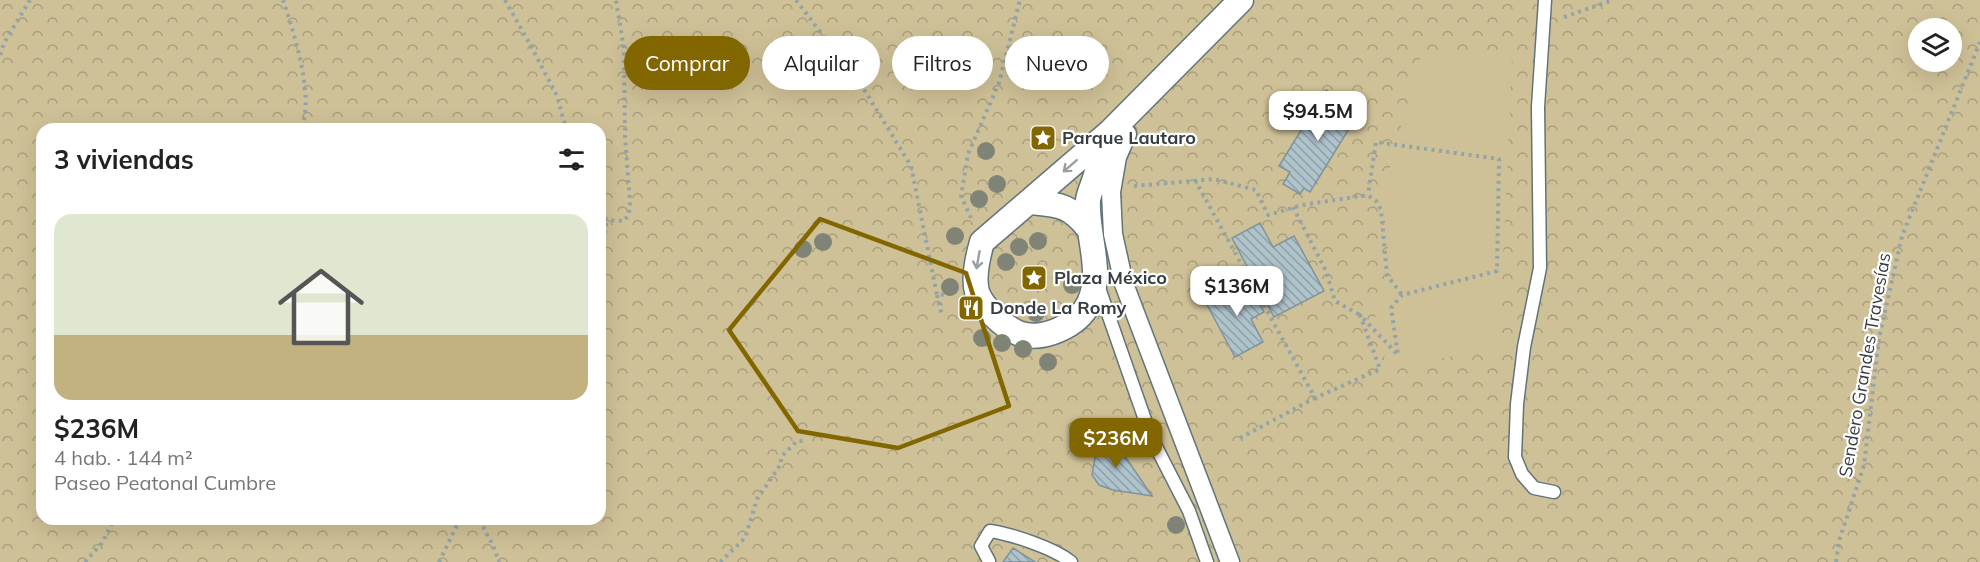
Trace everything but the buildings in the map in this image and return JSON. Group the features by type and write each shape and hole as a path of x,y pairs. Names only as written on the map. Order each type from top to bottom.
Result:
{"street":[{"path":"1119,132 1088,198 1089,229 1097,280 1089,303 1081,315 1062,329 1046,334 1020,334 1004,325 989,311 977,291 976,262 982,242 1119,132 1241,0"},
{"path":"1119,132 1112,192 1113,234 1124,284 1230,562"},
{"path":"1029,202 1061,205 1078,215 1089,229"}],"lane":[{"path":"1545,0 1537,152 1540,268 1524,347 1517,404 1515,457 1522,474 1534,488 1554,492"},
{"path":"1097,280 1151,437 1189,511 1208,562"},
{"path":"989,561 981,546 990,531 1002,532 1036,544 1071,562"}],"path":[{"path":"0,55 4,43 30,0"},
{"path":"283,0 294,34 304,82 303,123"},
{"path":"504,0 557,96 564,123"},
{"path":"606,226 607,220 624,221 629,214 630,202 625,137 624,50 616,0"},
{"path":"796,0 865,91 911,166 942,316"},
{"path":"982,242 961,196 968,154 999,82 1020,0"},
{"path":"1543,23 1613,0"},
{"name":"Sendero Grandes Travesías","path":"1836,562 1839,541 1864,465 1879,338 1902,236 1980,42"},
{"path":"1293,207 1326,271 1335,302 1360,315 1398,355 1391,308 1402,295 1497,271 1498,159 1376,142 1368,195"},
{"path":"1145,184 1214,179 1256,190 1268,215 1293,207 1368,195 1377,202 1381,210 1387,275 1402,295"},
{"path":"1195,180 1315,398"},
{"path":"937,295 977,291"},
{"path":"1240,438 1315,398 1380,369 1360,315"},
{"path":"720,562 745,538 758,499 781,464 781,457 796,441 807,441"},
{"path":"84,562 102,543 111,525"},
{"path":"439,562 457,525"},
{"path":"484,525 499,562"}],"highlighted area":[{"path":"820,219 966,273 1009,406 898,448 798,431 729,330"}],"green space":[{"path":"0,0 1980,0 1980,562 0,562"},
{"path":"1422,51 1512,56 1499,348 1387,368 1372,299 1393,293 1382,196"}],"place":[{"name":"Parque Lautaro","path":"1043,138"},
{"name":"Plaza México","path":"1034,278"},
{"name":"Donde La Romy","path":"971,308"}]}
